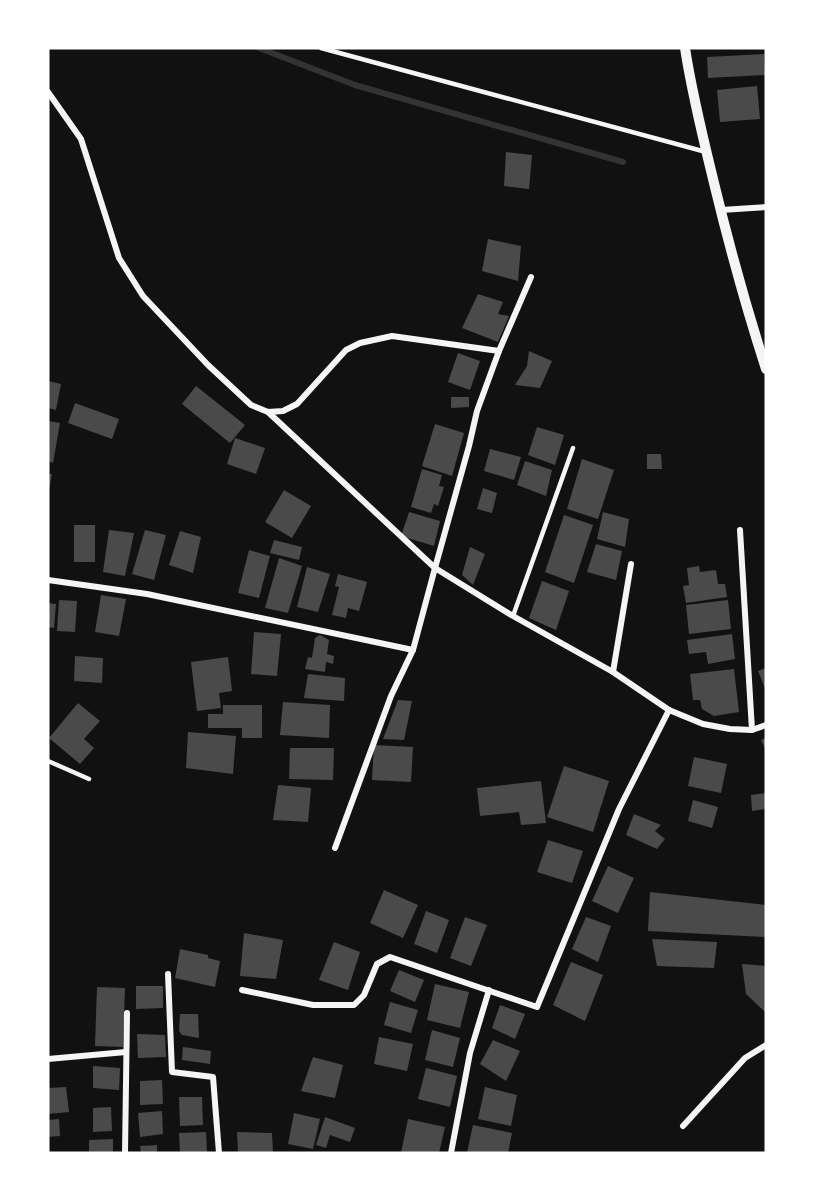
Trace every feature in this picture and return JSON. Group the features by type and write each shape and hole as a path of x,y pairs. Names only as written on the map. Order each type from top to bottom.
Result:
{"street":[{"path":"685,48 692,92 721,210 748,314 766,369"},
{"path":"48,92 81,139 118,258 143,296 208,365 251,405 268,412 435,568 513,616 613,672 669,710 703,724 752,729 766,725"},
{"path":"721,210 766,207"},
{"path":"335,848 391,696 413,650 477,411 499,351 531,277"},
{"path":"268,412 283,411 297,404 346,350 360,343 392,336 499,351"},
{"path":"740,530 752,729"},
{"path":"613,672 631,564"},
{"path":"48,580 147,594 413,650"},
{"path":"242,990 313,1005 354,1005 364,996 377,964 390,957 537,1008 619,809 669,710"},
{"path":"168,974 172,1072 213,1077 219,1153"},
{"path":"451,1153 470,1053 489,990"},
{"path":"125,1153 127,1013"},
{"path":"682,1126 745,1058 766,1045"},
{"path":"48,1059 126,1052"}],"lane":[{"path":"321,48 707,153"},
{"path":"513,616 573,448"},
{"path":"48,761 89,779"}],"building":[{"path":"764,54 765,75 708,78 707,57"},
{"path":"757,86 760,119 720,122 717,90"},
{"path":"506,152 532,155 529,189 504,186"},
{"path":"488,239 521,246 518,281 482,271"},
{"path":"478,294 503,302 498,314 509,316 498,342 462,328"},
{"path":"529,351 552,361 540,388 515,385 527,366"},
{"path":"458,353 480,361 470,390 448,382"},
{"path":"48,381 61,384 56,410 48,408"},
{"path":"196,386 245,425 230,443 182,404"},
{"path":"451,397 469,397 469,407 451,408"},
{"path":"75,403 119,419 112,439 68,423"},
{"path":"48,421 60,423 53,463 48,461"},
{"path":"435,424 464,433 452,476 422,466"},
{"path":"537,427 564,435 555,465 528,455"},
{"path":"235,438 265,448 256,474 227,464"},
{"path":"490,449 521,457 514,480 484,471"},
{"path":"647,454 661,454 662,469 647,469"},
{"path":"582,459 614,470 598,519 567,509"},
{"path":"525,461 552,470 546,496 517,485"},
{"path":"422,469 442,475 439,486 444,487 438,506 434,504 431,513 411,507"},
{"path":"48,474 52,474 49,490 48,490"},
{"path":"483,488 497,493 492,513 477,509"},
{"path":"284,490 311,506 292,538 265,522"},
{"path":"409,512 440,521 434,546 401,536"},
{"path":"603,512 629,519 625,547 597,539"},
{"path":"564,515 593,525 574,583 545,572"},
{"path":"74,525 95,525 95,562 74,562"},
{"path":"109,530 134,533 125,576 103,572"},
{"path":"145,530 166,535 154,580 132,574"},
{"path":"180,531 201,537 193,573 169,565"},
{"path":"274,540 302,547 299,560 270,553"},
{"path":"596,544 622,551 616,580 587,572"},
{"path":"470,547 485,554 473,585 462,575"},
{"path":"249,550 270,556 259,598 238,593"},
{"path":"279,558 302,566 288,613 265,608"},
{"path":"699,566 700,572 716,570 718,584 725,584 727,597 686,603 683,586 689,585 687,568"},
{"path":"307,567 330,574 318,612 297,607"},
{"path":"338,574 367,582 359,611 348,608 346,618 332,615 339,587 335,586"},
{"path":"542,581 569,591 556,630 529,618"},
{"path":"101,595 126,599 119,636 95,632"},
{"path":"59,600 77,601 75,632 57,631"},
{"path":"728,600 731,629 689,634 686,605"},
{"path":"48,603 56,604 54,628 48,627"},
{"path":"254,632 281,634 277,676 251,674"},
{"path":"732,634 735,659 708,664 706,652 689,654 687,640"},
{"path":"320,635 329,640 327,654 334,656 333,664 326,662 325,672 305,669 308,657 312,658 315,638"},
{"path":"75,656 103,658 102,683 74,681"},
{"path":"228,657 232,691 219,693 221,708 197,711 191,662"},
{"path":"766,668 766,691 758,671"},
{"path":"734,669 739,712 714,716 702,709 700,700 693,700 690,674"},
{"path":"308,674 345,678 344,701 304,698"},
{"path":"398,700 412,701 404,740 383,739"},
{"path":"283,702 330,705 329,738 280,735"},
{"path":"78,703 100,721 84,739 94,748 80,764 49,738"},
{"path":"223,705 262,705 262,738 242,738 242,728 208,728 208,714 223,714"},
{"path":"188,732 236,736 233,774 186,768"},
{"path":"766,738 766,751 761,740"},
{"path":"374,745 413,747 411,782 372,780"},
{"path":"290,748 334,748 333,780 289,779"},
{"path":"694,757 727,764 721,793 688,786"},
{"path":"564,766 609,781 593,832 547,817"},
{"path":"541,781 546,823 521,825 519,812 480,816 477,788"},
{"path":"278,785 311,788 308,822 273,820"},
{"path":"766,793 766,809 752,811 751,795"},
{"path":"693,800 718,807 712,828 688,821"},
{"path":"634,814 661,825 655,831 665,839 657,849 626,835"},
{"path":"548,840 583,851 572,883 537,872"},
{"path":"608,866 634,878 618,913 592,901"},
{"path":"384,890 418,905 403,938 370,923"},
{"path":"650,892 766,905 766,937 648,931"},
{"path":"426,911 449,920 437,953 414,944"},
{"path":"465,917 487,925 471,966 450,958"},
{"path":"586,917 611,926 598,962 572,949"},
{"path":"244,933 283,940 276,979 240,976"},
{"path":"652,939 717,942 714,968 657,966"},
{"path":"334,942 360,952 348,990 319,980"},
{"path":"180,949 208,955 208,958 220,961 215,987 175,978"},
{"path":"571,962 603,975 585,1021 553,1005"},
{"path":"742,964 766,966 766,1013 746,994"},
{"path":"399,970 424,980 415,1002 390,991"},
{"path":"435,984 469,992 460,1028 427,1020"},
{"path":"136,986 163,986 163,1008 136,1009"},
{"path":"97,987 125,988 123,1047 95,1046"},
{"path":"390,1002 418,1010 411,1033 384,1025"},
{"path":"500,1005 525,1014 515,1039 492,1028"},
{"path":"180,1014 198,1014 199,1038 182,1035 179,1031"},
{"path":"432,1030 460,1038 453,1067 425,1060"},
{"path":"137,1034 165,1035 166,1057 138,1058"},
{"path":"379,1037 413,1044 407,1071 374,1064"},
{"path":"493,1040 520,1051 506,1081 480,1064"},
{"path":"183,1047 211,1051 210,1064 182,1060"},
{"path":"313,1057 343,1065 335,1098 301,1091"},
{"path":"93,1066 120,1068 119,1090 93,1088"},
{"path":"426,1068 457,1076 450,1107 418,1099"},
{"path":"162,1080 163,1104 140,1105 140,1081"},
{"path":"66,1087 69,1112 48,1114 48,1088"},
{"path":"485,1087 517,1095 511,1126 478,1119"},
{"path":"179,1097 202,1097 203,1125 180,1126"},
{"path":"111,1107 112,1131 93,1132 93,1108"},
{"path":"162,1111 163,1134 140,1137 138,1113"},
{"path":"294,1113 320,1119 313,1149 288,1144"},
{"path":"325,1117 355,1128 350,1142 330,1135 326,1148 316,1145"},
{"path":"59,1119 60,1136 48,1137 48,1120"},
{"path":"408,1119 445,1127 439,1153 401,1153"},
{"path":"473,1125 512,1133 508,1153 467,1153"},
{"path":"206,1132 207,1153 180,1153 179,1133"},
{"path":"237,1132 272,1133 273,1153 238,1153"},
{"path":"113,1139 113,1153 89,1153 89,1140"},
{"path":"157,1145 157,1153 141,1153 140,1146"}],"waterway":[{"path":"259,48 355,85 623,162"}]}
